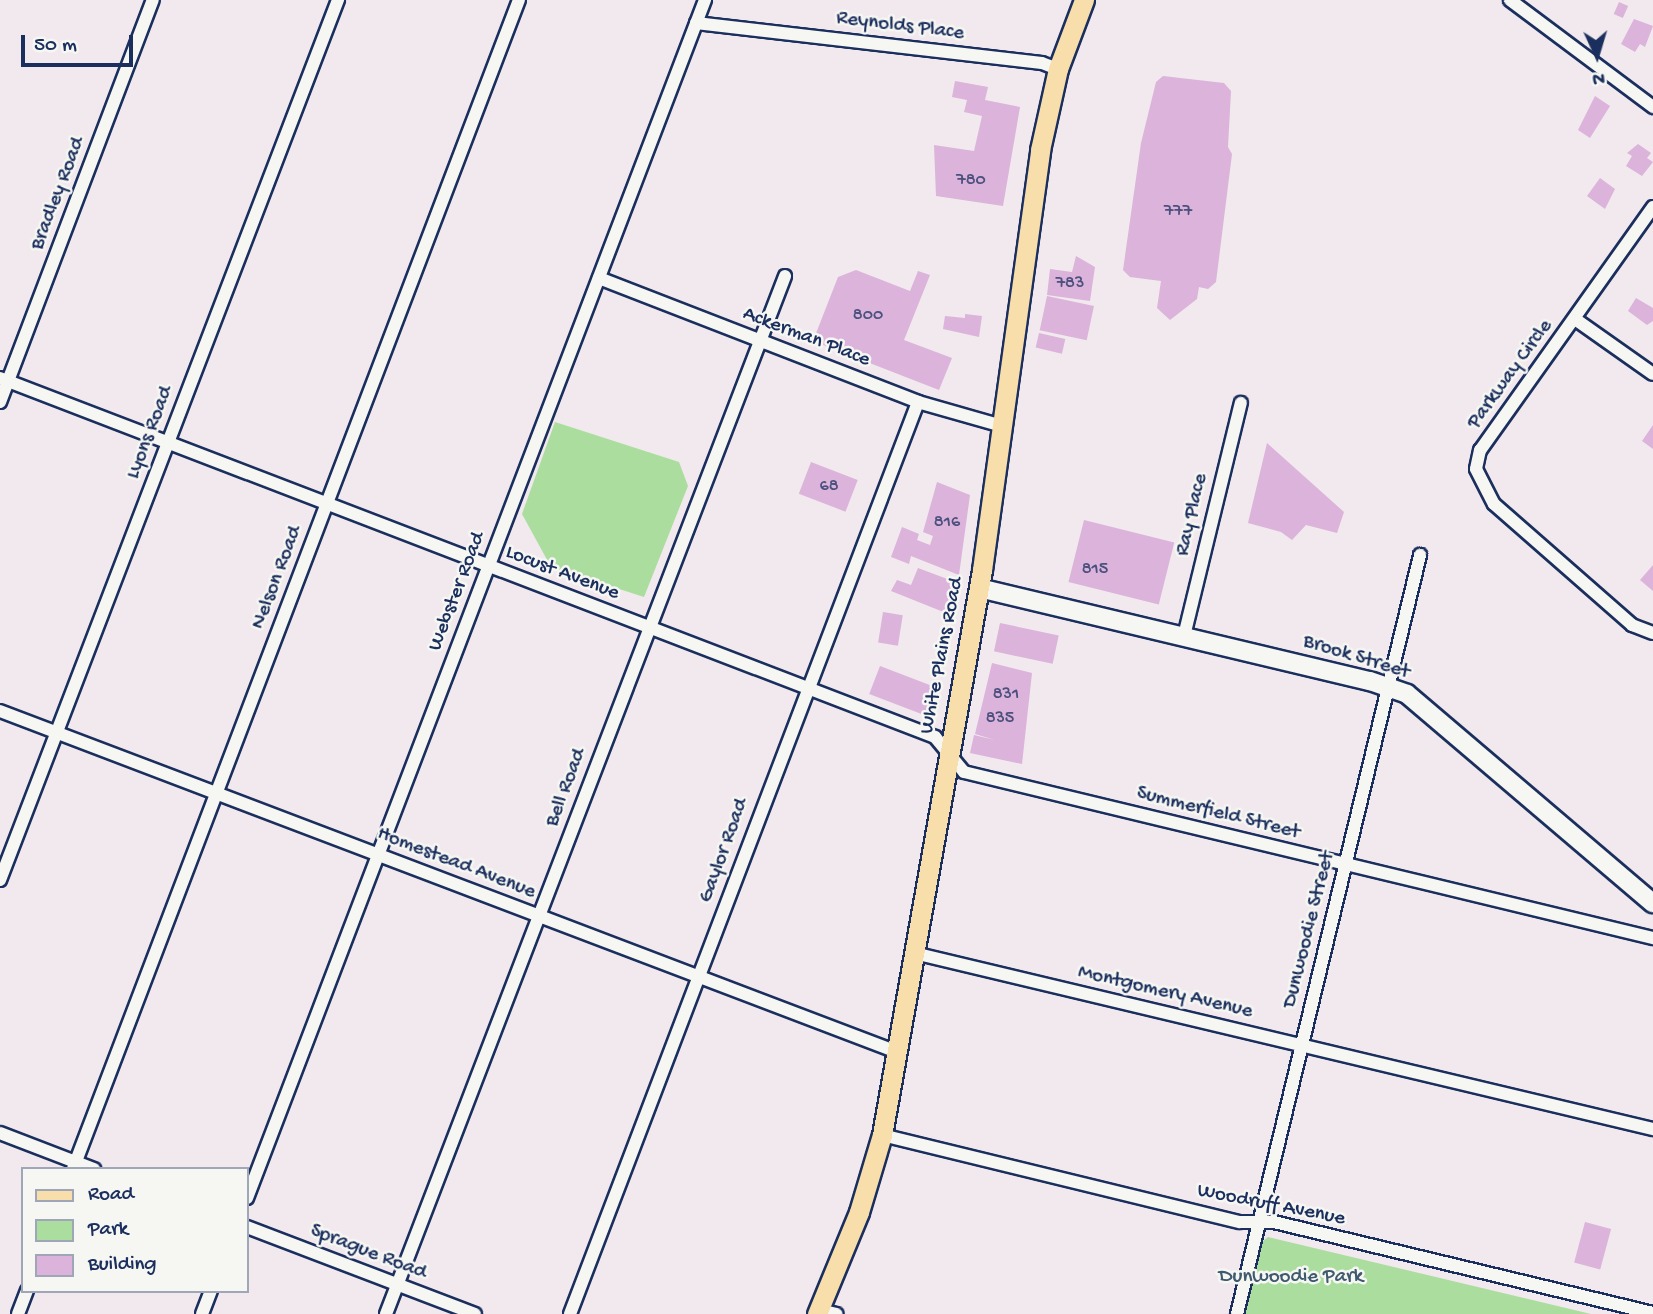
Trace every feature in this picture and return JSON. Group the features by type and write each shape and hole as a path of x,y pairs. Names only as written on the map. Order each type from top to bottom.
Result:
{"main road":[{"name":"White Plains Road","path":"824,1313 882,1135 979,588 1040,150 1058,69 1084,0"}],"street":[{"name":"Bradley Road","path":"0,402 4,380 153,0"},
{"name":"Lyons Road","path":"0,880 338,0"},
{"name":"Nelson Road","path":"75,1165 519,0"},
{"name":"Webster Road","path":"248,1195 705,0"},
{"path":"1510,0 1653,107"},
{"name":"Reynolds Place","path":"696,23 1030,62 1058,69"},
{"name":"Parkway Circle","path":"1653,206 1480,450 1477,479 1494,504 1632,625 1653,633"},
{"name":"Bell Road","path":"386,1314 758,340 785,276"},
{"name":"Ackerman Place","path":"599,278 918,402 1002,426"},
{"path":"1575,319 1653,374"},
{"name":"Locust Avenue","path":"4,380 935,737 949,750"},
{"name":"Gaylor Road","path":"570,1314 806,688 918,402"},
{"name":"Ray Place","path":"1184,636 1241,403"},
{"name":"Dunwoodie Street","path":"1237,1314 1420,555"},
{"name":"Brook Street","path":"979,588 1389,687 1420,703 1653,903"},
{"name":"Homestead Avenue","path":"0,711 897,1052"},
{"name":"Summerfield Street","path":"949,750 964,772 1653,938"},
{"name":"Montgomery Avenue","path":"914,953 1653,1129"},
{"path":"0,1133 75,1165"},
{"name":"Woodruff Avenue","path":"882,1135 1240,1222 1259,1222 1653,1313"},
{"name":"Sprague Road","path":"248,1227 475,1314"},
{"path":"18,1314 26,1293"},
{"path":"202,1314 210,1293"}],"green space":[{"path":"555,422 679,462 688,486 644,597 551,567 522,514"},
{"name":"Dunwoodie Park","path":"1268,1237 1591,1314 1245,1314 1262,1242"}],"building":[{"path":"1619,2 1628,6 1623,18 1614,14"},
{"path":"1634,19 1653,26 1645,47 1640,44 1635,52 1621,44"},
{"path":"1163,76 1224,83 1231,91 1228,147 1232,154 1216,282 1208,289 1199,287 1197,299 1170,320 1157,308 1161,281 1130,277 1123,270 1141,143 1156,82"},
{"path":"955,81 988,87 985,100 1020,107 1003,206 936,196 934,145 974,151 982,116 964,112 967,100 952,97"},
{"path":"1595,96 1610,106 1590,138 1578,130"},
{"path":"1638,144 1651,153 1647,158 1653,162 1642,176 1626,166 1632,156 1627,153"},
{"path":"1600,178 1615,189 1605,209 1587,196"},
{"path":"1076,256 1095,267 1090,301 1047,295 1050,269 1072,272"},
{"path":"856,270 910,291 918,271 930,275 904,340 952,358 939,390 813,341 838,277"},
{"path":"1047,296 1094,306 1087,340 1040,330"},
{"path":"1636,298 1653,308 1653,321 1647,325 1628,311"},
{"path":"965,314 982,316 979,337 943,329 945,316 965,318"},
{"path":"1039,333 1065,339 1062,354 1036,348"},
{"path":"1653,425 1653,449 1642,441"},
{"path":"1267,443 1344,512 1337,533 1306,525 1292,540 1281,532 1248,523"},
{"path":"811,462 858,480 845,512 799,494"},
{"path":"937,482 970,495 959,575 911,556 909,564 891,557 902,527 919,534 917,540 930,545 933,536 923,532"},
{"path":"1084,520 1174,542 1159,605 1069,582"},
{"path":"1653,565 1653,591 1640,580"},
{"path":"918,568 958,583 951,615 891,591 897,580 911,585"},
{"path":"883,612 903,615 898,646 878,643"},
{"path":"1000,623 1059,635 1053,664 994,651"},
{"path":"992,663 1032,673 1022,764 970,753 974,735 995,740 975,734"},
{"path":"880,666 939,689 928,717 869,694"},
{"path":"1585,1222 1611,1229 1600,1270 1574,1263"}]}
